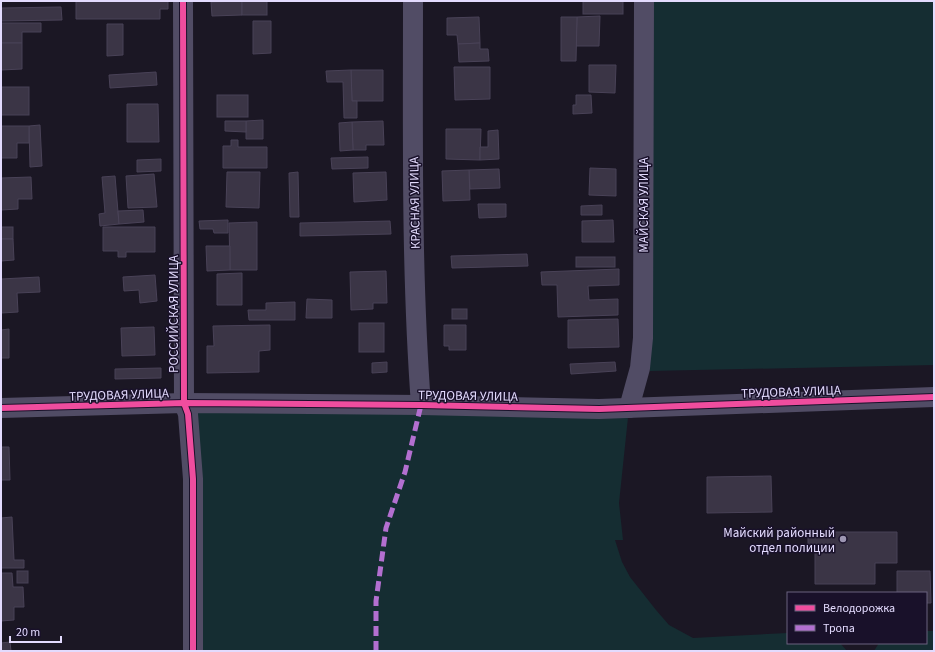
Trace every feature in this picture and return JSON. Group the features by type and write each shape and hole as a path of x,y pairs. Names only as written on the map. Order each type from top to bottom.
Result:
{"street":[{"name":"РОССИЙСКАЯ УЛИЦА","path":"183,1 184,403 188,414 193,479 193,651"},
{"name":"КРАСНАЯ УЛИЦА","path":"413,1 412,160 417,352 421,405"},
{"name":"МАЙСКАЯ УЛИЦА","path":"629,408 640,368 643,338 644,1"},
{"name":"ТРУДОВАЯ УЛИЦА","path":"1,408 184,403 421,405 599,409 934,396"}],"green space":[{"path":"647,1 934,1 934,365 650,371"},
{"path":"184,403 629,408 619,503 623,540 615,540 622,562 630,577 669,625 693,638 787,633 787,644 841,644 847,651 193,651"},
{"path":"927,631 934,631 934,651 874,651 878,644 927,644"}],"building":[{"path":"76,1 168,1 168,9 160,9 160,19 76,19"},
{"path":"242,1 242,15 212,16 211,2"},
{"path":"242,1 267,1 267,15 242,15"},
{"path":"583,1 623,1 623,14 583,14"},
{"path":"61,7 62,20 1,21 1,8"},
{"path":"600,16 599,46 576,46 577,17"},
{"path":"479,17 480,43 458,44 457,35 447,35 447,18"},
{"path":"561,17 577,17 576,61 561,61"},
{"path":"253,21 271,21 271,53 253,54"},
{"path":"1,23 41,23 41,32 22,32 22,43 1,43"},
{"path":"107,24 123,24 123,55 107,56"},
{"path":"1,43 22,43 22,69 1,70"},
{"path":"480,43 480,49 488,49 489,61 459,62 458,44"},
{"path":"589,65 616,65 615,93 589,92"},
{"path":"454,67 490,67 490,99 455,100"},
{"path":"351,70 383,70 383,101 352,101"},
{"path":"351,70 352,101 357,101 357,118 344,118 343,82 327,82 326,71"},
{"path":"156,72 157,85 110,88 109,75"},
{"path":"1,87 29,87 29,115 1,115"},
{"path":"217,95 248,95 248,117 217,117"},
{"path":"576,95 591,95 592,113 573,114 573,105 576,105"},
{"path":"127,104 158,104 159,142 127,142"},
{"path":"263,120 263,139 246,139 246,121"},
{"path":"225,121 246,121 246,132 225,131"},
{"path":"383,121 384,145 366,145 366,150 353,150 352,122"},
{"path":"352,122 353,150 340,151 339,123"},
{"path":"40,125 42,166 30,167 29,126"},
{"path":"1,126 29,126 29,143 17,143 17,158 1,158"},
{"path":"446,129 481,129 480,160 446,159"},
{"path":"498,130 499,159 480,160 480,147 488,147 488,131"},
{"path":"231,140 238,140 238,147 267,147 267,168 223,168 223,146 231,146"},
{"path":"368,157 368,168 332,169 331,158"},
{"path":"161,159 161,171 137,172 137,160"},
{"path":"590,168 616,169 616,196 589,195"},
{"path":"499,169 500,188 470,189 469,170"},
{"path":"469,170 470,200 443,201 442,171"},
{"path":"227,172 260,172 259,208 226,207"},
{"path":"298,172 299,217 290,217 289,173"},
{"path":"386,172 387,200 354,202 353,173"},
{"path":"154,174 157,207 128,208 126,176"},
{"path":"115,176 119,224 100,226 99,214 105,213 102,177"},
{"path":"31,177 32,199 18,199 18,209 1,210 1,178"},
{"path":"478,204 506,204 506,217 479,218"},
{"path":"602,205 602,215 581,215 581,206"},
{"path":"143,210 144,222 119,224 118,211"},
{"path":"228,220 228,233 214,233 213,229 200,229 199,221"},
{"path":"613,220 614,242 582,242 582,221"},
{"path":"390,221 391,234 300,236 300,223"},
{"path":"257,222 257,270 230,270 229,223"},
{"path":"1,227 13,227 13,239 1,239"},
{"path":"103,227 155,227 155,252 126,252 126,257 118,257 118,251 103,251"},
{"path":"1,239 13,239 14,260 1,261"},
{"path":"206,246 230,246 230,270 207,271"},
{"path":"527,254 528,266 452,268 451,256"},
{"path":"576,257 615,257 615,267 576,267"},
{"path":"619,269 619,285 588,286 589,300 618,299 618,315 558,317 557,285 542,285 541,272"},
{"path":"386,271 387,303 373,303 373,309 351,310 350,272"},
{"path":"242,273 242,305 217,305 217,274"},
{"path":"155,275 157,301 140,303 139,290 124,291 123,277"},
{"path":"39,277 40,292 17,293 18,312 1,313 1,279"},
{"path":"307,299 332,300 332,318 306,318"},
{"path":"295,302 295,320 249,320 248,310 266,310 266,303"},
{"path":"452,309 467,309 467,319 452,319"},
{"path":"618,319 619,347 568,348 568,320"},
{"path":"359,323 384,323 384,352 359,352"},
{"path":"270,325 270,350 259,351 259,372 207,373 207,346 214,346 213,326"},
{"path":"444,325 466,325 466,350 449,350 449,346 444,346"},
{"path":"154,327 155,355 122,356 121,328"},
{"path":"9,329 9,358 1,358 1,330"},
{"path":"387,362 387,372 372,373 372,363"},
{"path":"615,362 616,371 571,374 570,364"},
{"path":"161,368 161,378 115,379 115,369"},
{"path":"1,447 9,447 10,480 1,480"},
{"path":"771,476 772,512 707,513 707,477"},
{"path":"12,517 14,560 24,560 24,568 1,568 1,518"},
{"path":"808,532 897,532 897,563 875,563 875,584 815,584 815,551 808,551"},
{"path":"17,571 28,571 28,583 17,583"},
{"path":"897,571 930,571 931,603 927,603 927,592 897,592"},
{"path":"1,573 12,573 13,587 23,587 24,607 14,607 14,620 1,621"},
{"path":"10,642 11,651 1,651 1,643"}],"marked path":[{"path":"376,651 376,601 386,528 405,472 421,405"}],"cycle path":[{"path":"183,1 184,403 188,414 193,479 193,651"},
{"path":"1,408 184,403 421,405 599,409 934,397"}],"place":[{"name":"Майский районный отдел полиции","path":"843,539"}]}
